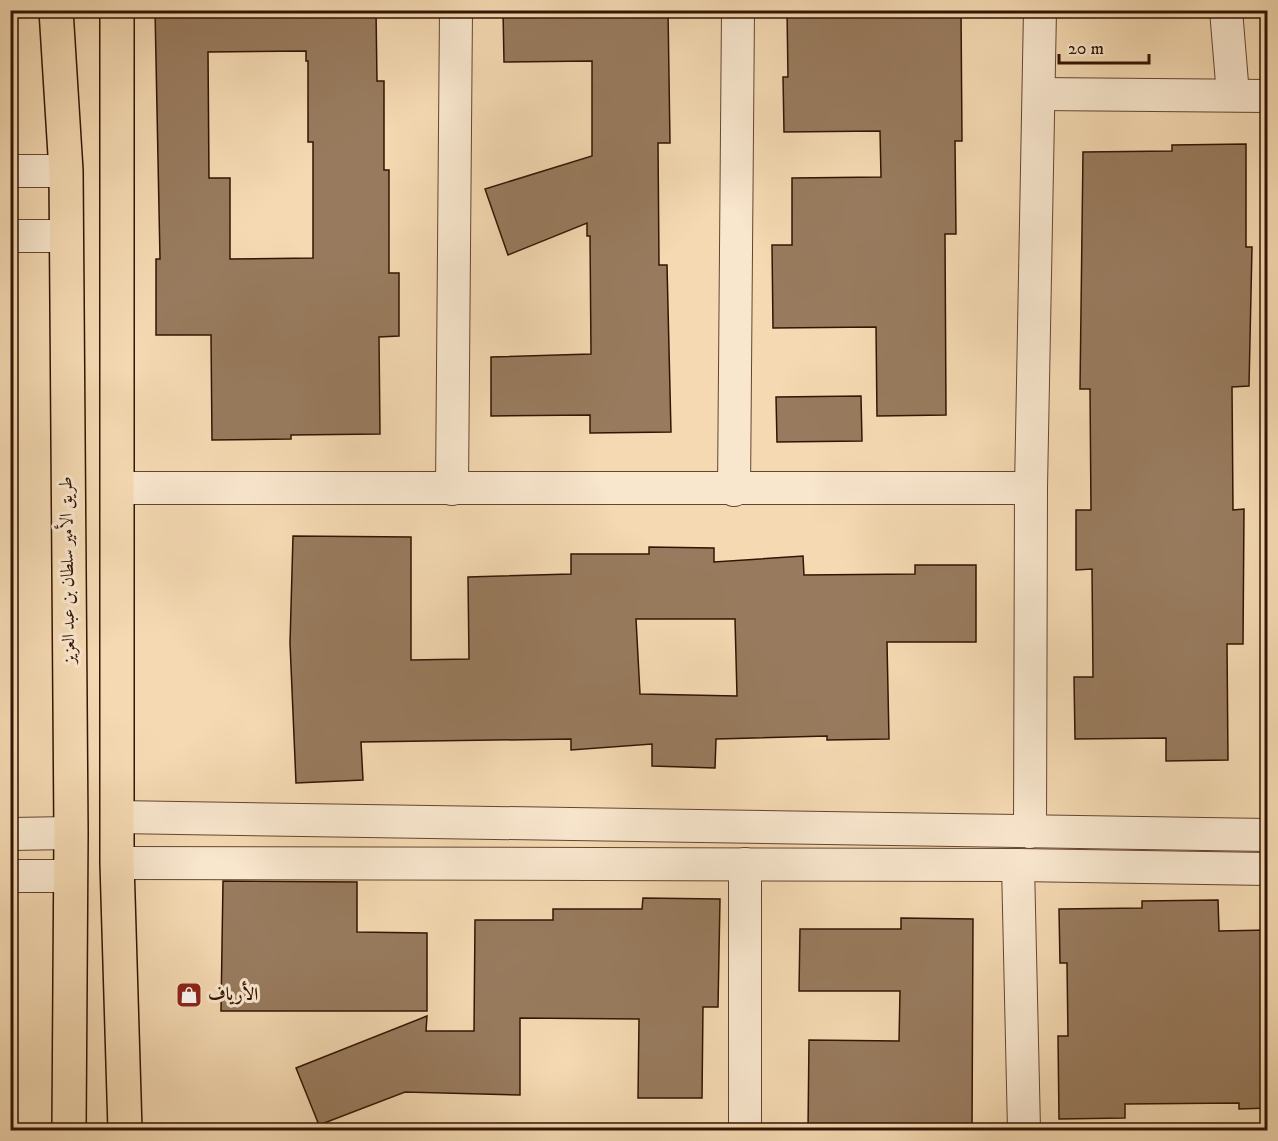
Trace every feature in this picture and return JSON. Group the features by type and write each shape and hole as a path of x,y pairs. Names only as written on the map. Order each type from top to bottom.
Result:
{"main road":[{"name":"طريق الأمير سلطان بن عبد العزيز","path":"56,10 66,171 71,833 69,1131"},
{"path":"117,10 117,862 124,1131"}],"street":[{"path":"452,489 456,10"},
{"path":"734,490 738,10"},
{"path":"1030,831 1031,488 1041,10"},
{"path":"1226,10 1233,96"},
{"path":"1039,94 1268,96"},
{"path":"10,171 66,171"},
{"path":"10,236 65,236"},
{"path":"118,488 734,490 1031,488"},
{"path":"117,817 1268,835"},
{"path":"10,834 71,833"},
{"path":"117,862 1268,868"},
{"path":"745,864 745,1131"},
{"path":"1018,865 1024,1131"},
{"path":"10,876 70,876"}],"building":[{"path":"155,10 376,10 377,81 384,81 384,170 389,170 389,273 399,273 399,336 379,337 380,434 291,435 291,439 212,440 211,335 156,335 156,259 160,259","holes":["306,51 306,61 308,61 308,142 313,142 313,258 230,259 230,178 209,178 208,52"]},
{"path":"503,10 668,10 670,143 658,143 659,265 667,265 671,432 590,433 590,415 491,416 491,357 591,354 590,236 587,236 587,223 508,255 485,189 592,156 592,61 504,62"},
{"path":"787,10 961,10 962,141 955,141 956,234 945,234 946,415 877,416 876,327 773,328 772,245 792,245 792,178 881,177 880,131 784,132 783,77 788,77"},
{"path":"1246,144 1246,247 1252,247 1249,386 1232,387 1233,510 1244,509 1243,644 1227,644 1228,760 1166,761 1166,738 1075,739 1074,677 1093,677 1092,569 1076,570 1076,510 1091,510 1090,389 1080,389 1083,152 1172,151 1172,145"},
{"path":"861,396 862,441 777,442 776,397"},
{"path":"293,536 411,537 411,660 469,659 468,577 571,574 571,554 649,554 649,547 714,548 714,562 803,556 804,575 915,574 915,565 976,565 976,642 887,642 889,739 827,740 827,736 716,739 715,768 652,766 652,744 571,750 571,739 361,742 363,780 296,783 290,643","holes":["636,619 735,619 737,696 640,694"]},
{"path":"223,881 357,882 357,932 427,933 427,1011 221,1011"},
{"path":"643,898 720,899 718,1007 703,1007 702,1098 638,1098 639,1019 520,1018 520,1095 405,1092 319,1125 296,1068 427,1016 426,1031 474,1031 475,920 553,920 553,909 642,909"},
{"path":"1218,900 1219,931 1268,930 1268,1108 1239,1109 1239,1103 1125,1104 1125,1118 1059,1119 1058,1036 1068,1036 1067,963 1060,963 1059,909 1142,908 1142,901"},
{"path":"901,918 973,919 972,1131 808,1131 809,1040 899,1041 900,991 799,991 800,929 901,929"}],"place":[{"name":"الأرياف","path":"189,995"}]}
